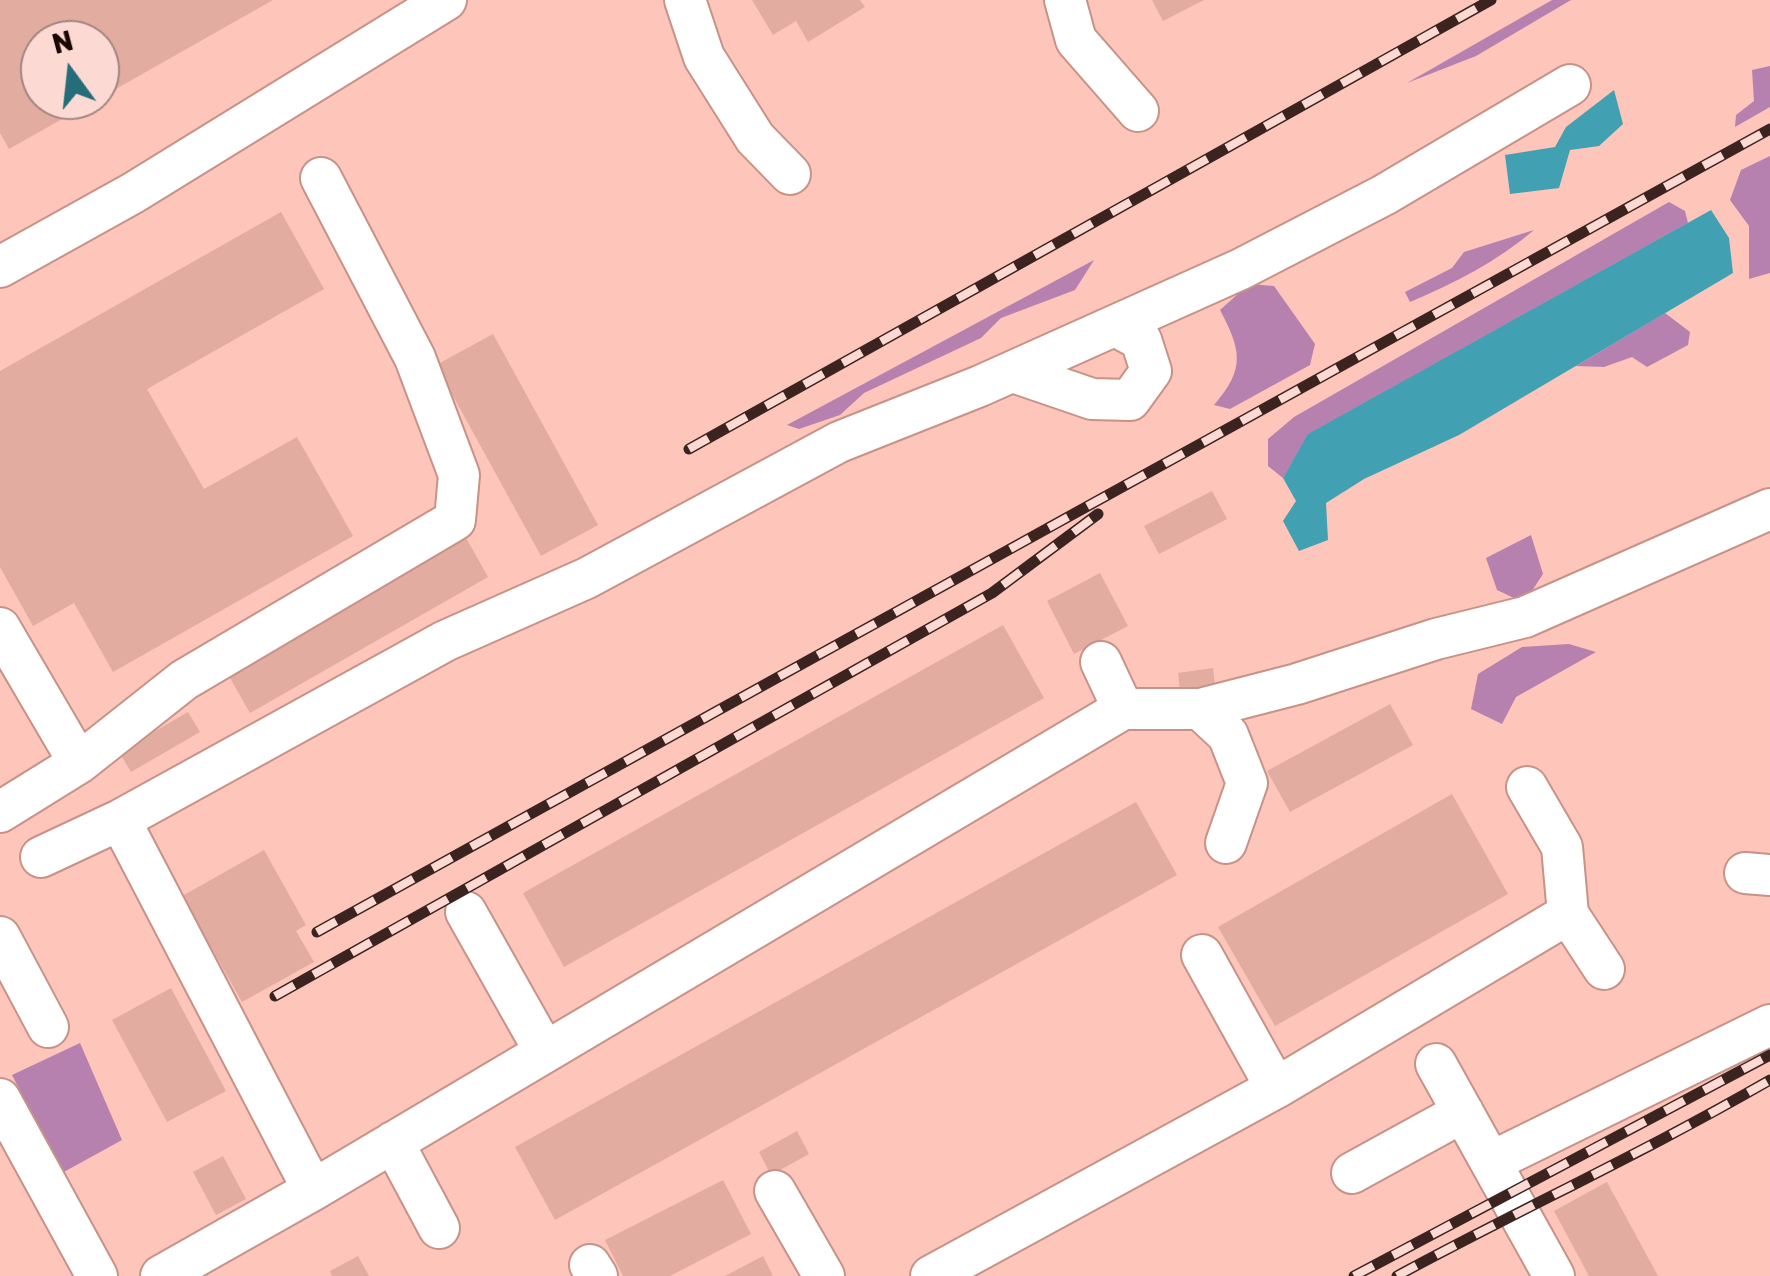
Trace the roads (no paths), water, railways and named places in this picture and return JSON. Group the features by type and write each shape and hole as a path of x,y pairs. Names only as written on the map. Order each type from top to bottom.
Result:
{"street":[{"path":"0,267 132,193 446,0"},
{"path":"685,0 704,57 756,138 790,174"},
{"path":"1065,0 1076,40 1138,110"},
{"path":"41,857 120,820 446,642 586,578 840,442 1117,327 1240,269 1384,195 1570,85"},
{"path":"0,812 80,763 184,680 456,520 458,475 415,358 321,178"},
{"path":"1012,372 1092,399 1130,400 1151,371 1141,340 1117,327"},
{"path":"161,1276 313,1190 1123,709 1200,709 1297,684 1436,639 1525,618 1770,509"},
{"path":"0,628 80,763"},
{"path":"1102,662 1123,709"},
{"path":"1200,709 1228,735 1247,783 1226,843"},
{"path":"1527,787 1562,847 1568,914 1604,969"},
{"path":"120,820 313,1190"},
{"path":"466,912 544,1052"},
{"path":"932,1276 1276,1088 1568,914"},
{"path":"0,937 48,1027"},
{"path":"1202,954 1276,1088"},
{"path":"1491,1162 1770,1024"},
{"path":"1436,1064 1554,1276"},
{"path":"0,1099 97,1276"},
{"path":"1352,1173 1463,1112"},
{"path":"392,1142 438,1228"},
{"path":"775,1191 824,1276"}],"water":[{"path":"1614,90 1623,124 1599,146 1570,150 1559,188 1510,194 1505,155 1555,147 1566,127"},
{"path":"1711,210 1729,238 1733,273 1459,435 1364,479 1326,503 1328,540 1299,551 1283,521 1296,501 1283,478 1308,434"}],"railway":[{"path":"689,449 1491,0"},
{"path":"317,932 1770,129"},
{"path":"275,996 992,593 1098,514"},
{"path":"1354,1276 1770,1055"},
{"path":"1397,1276 1770,1080"}]}
